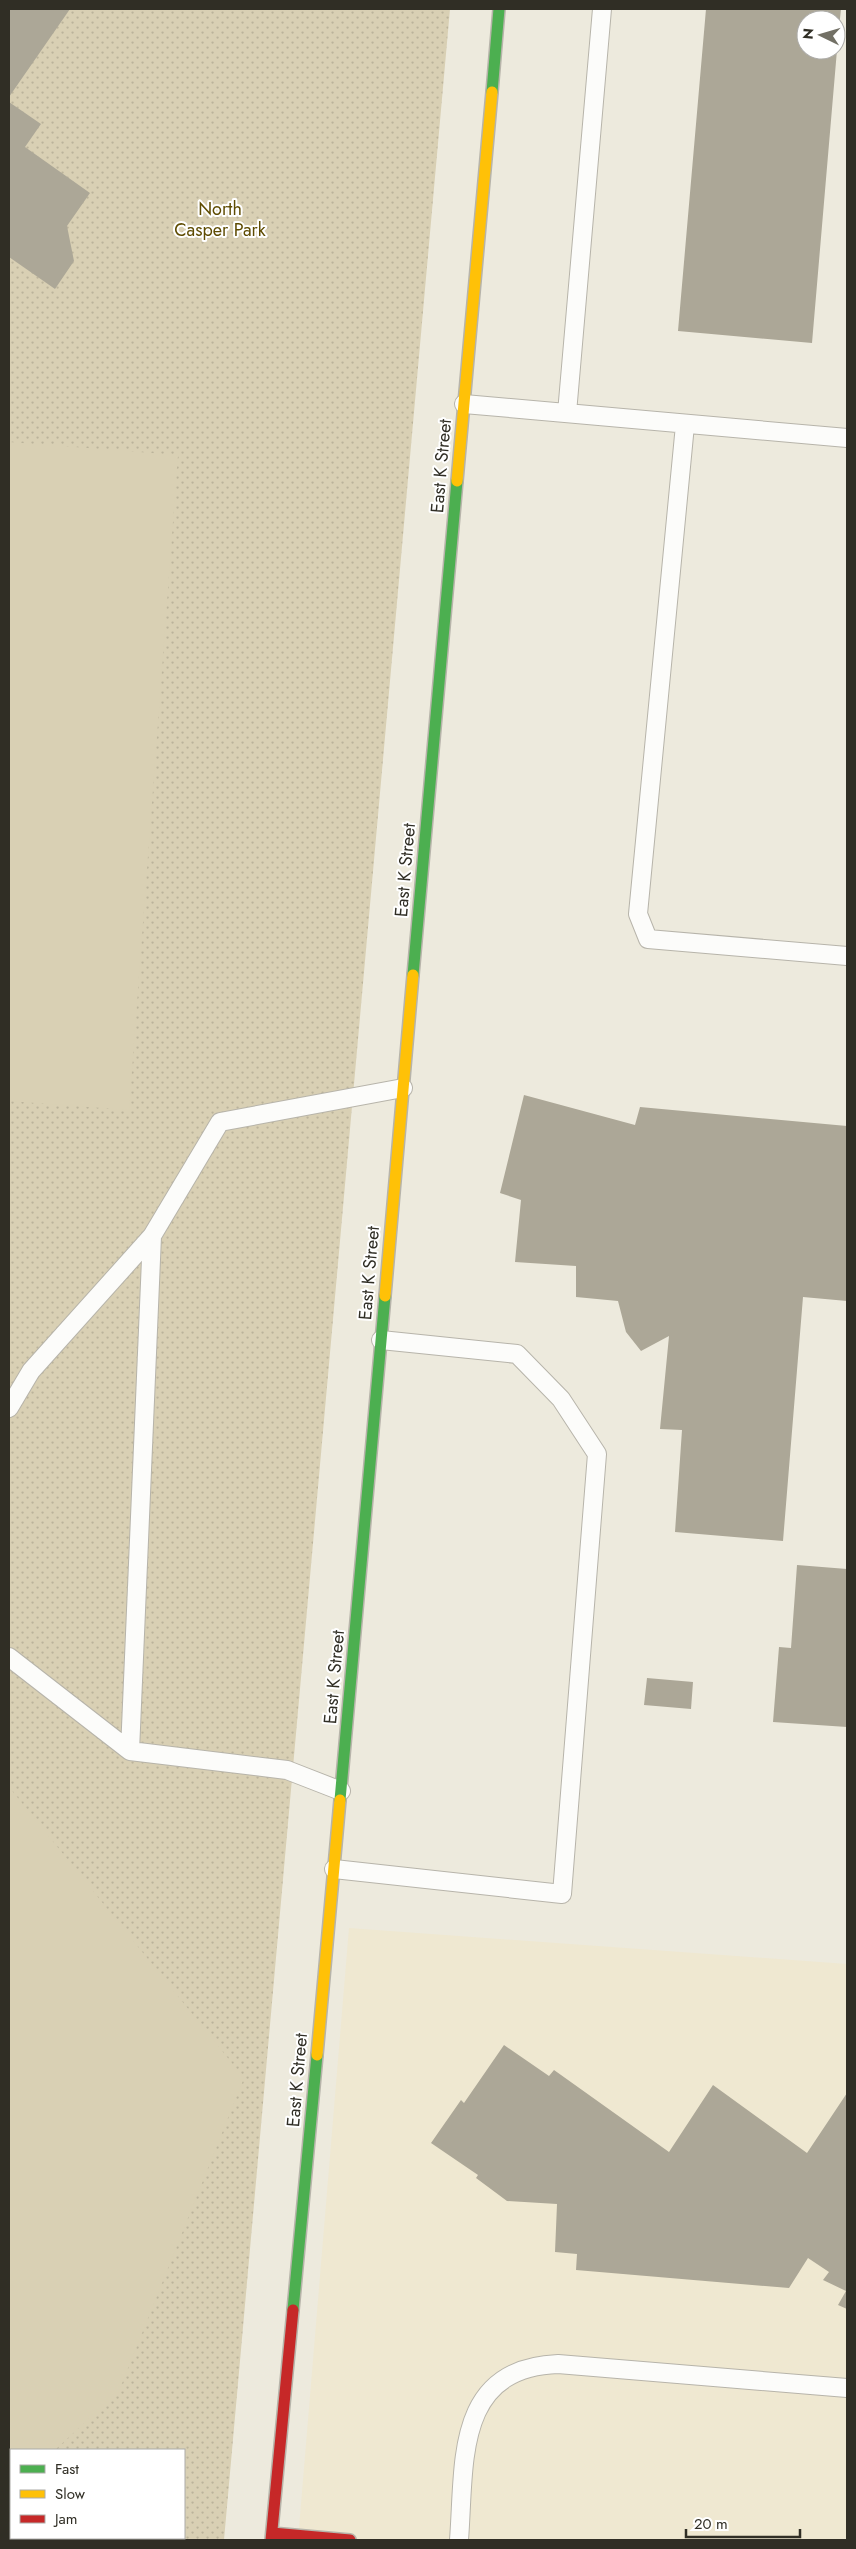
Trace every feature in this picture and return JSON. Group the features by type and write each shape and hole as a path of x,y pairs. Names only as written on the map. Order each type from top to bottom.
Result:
{"street":[{"name":"East K Street","path":"271,2537 334,1869 499,9"},
{"path":"271,2537 350,2540"}],"lane":[{"path":"567,413 602,9"},
{"path":"464,404 847,438"},
{"path":"685,425 638,914 648,938 847,956"},
{"path":"9,1408 31,1371 152,1236 220,1122 403,1088"},
{"path":"130,1751 152,1236"},
{"path":"334,1869 562,1894 597,1454 561,1399 517,1354 381,1340"},
{"path":"9,1657 130,1751 287,1770 341,1791"},
{"path":"458,2540 467,2440 472,2420 482,2400 496,2383 515,2372 536,2365 558,2364 847,2388"}],"shaded area":[{"path":"349,1928 847,1964 847,2540 298,2540"}],"green space":[{"name":"North Casper Park","path":"9,9 450,9 224,2540 9,2540"},
{"path":"9,442 178,455 129,1110 9,1101"},
{"path":"9,1787 244,2078 119,2391 56,2449 10,2449 9,2494"}],"building":[{"path":"9,9 70,9 9,97"},
{"path":"706,9 841,9 796,10 796,60 836,60 812,343 678,331"},
{"path":"9,102 41,124 25,147 90,193 67,226 74,261 55,289 9,257"},
{"path":"524,1095 635,1125 640,1107 847,1126 847,1301 803,1297 783,1541 675,1532 682,1430 660,1429 669,1336 641,1351 626,1332 618,1301 576,1297 576,1266 515,1262 521,1200 500,1193"},
{"path":"797,1565 847,1569 847,1727 773,1722 779,1647 791,1648"},
{"path":"647,1678 693,1682 691,1709 644,1705"},
{"path":"504,2045 549,2076 554,2070 669,2152 713,2085 807,2153 847,2093 847,2309 838,2305 846,2291 823,2280 829,2272 808,2258 789,2288 576,2270 577,2254 555,2252 557,2204 507,2201 476,2178 478,2175 431,2143 461,2100 464,2103"}],"traffic: fast":[{"path":"492,92 499,9"},
{"path":"413,975 457,481"},
{"path":"340,1800 385,1296"},
{"path":"293,2310 317,2055"}],"traffic: slow":[{"path":"457,481 492,92"},
{"path":"385,1296 413,975"},
{"path":"317,2055 340,1800"}],"traffic: jam":[{"path":"271,2540 293,2310"},
{"path":"272,2533 350,2540"}]}
